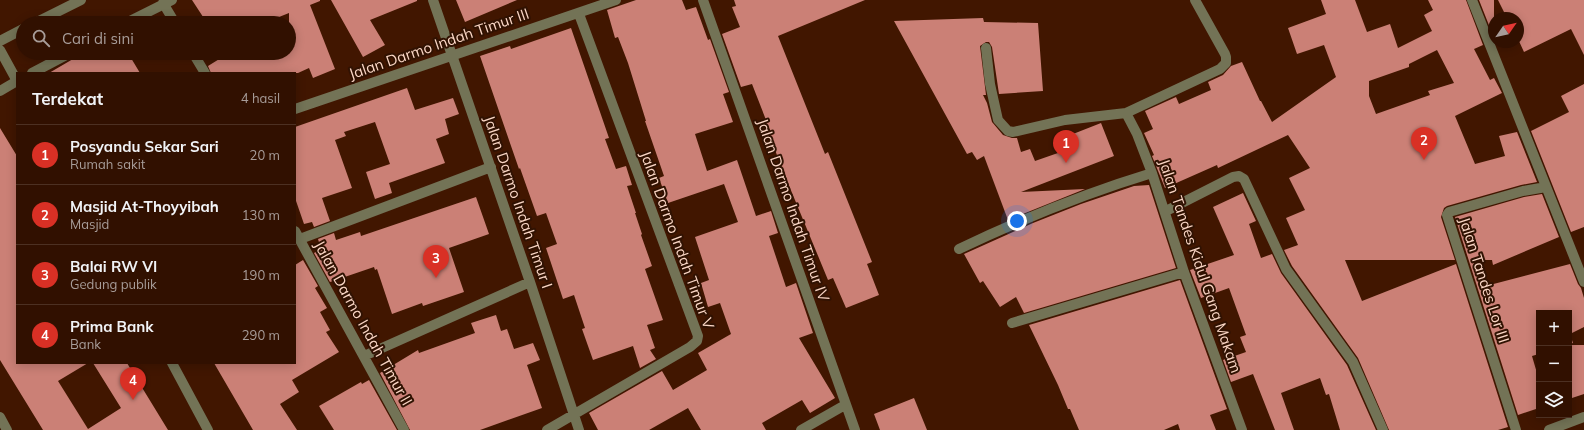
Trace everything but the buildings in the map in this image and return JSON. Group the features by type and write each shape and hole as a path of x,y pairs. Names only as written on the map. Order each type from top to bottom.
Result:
{"street":[{"path":"49,16 81,0"},
{"name":"Jalan Darmo Indah Timur I","path":"433,0 453,55 579,430"},
{"name":"Jalan Darmo Indah Timur III","path":"296,109 579,14 616,0"},
{"name":"Jalan Darmo Indah Timur IV","path":"703,0 855,430"},
{"path":"986,48 990,84 998,120 1008,131 1016,132 1054,122 1126,113 1220,69 1226,63 1225,54 1195,0"},
{"path":"1472,0 1584,282"},
{"path":"140,16 168,2 173,16"},
{"name":"Jalan Darmo Indah Timur V","path":"574,414 690,348 697,341 698,336 579,14"},
{"path":"0,41 16,33"},
{"path":"0,50 16,79"},
{"path":"34,72 57,60"},
{"path":"198,60 205,72"},
{"path":"0,90 16,82"},
{"name":"Jalan Tandes Kidul Gang Makam","path":"1126,113 1137,134 1166,211 1184,272 1242,430"},
{"path":"297,235 491,167"},
{"path":"959,249 1071,200 1152,173"},
{"path":"1166,211 1233,177 1239,176 1244,179 1286,268 1353,362 1382,430"},
{"name":"Jalan Tandes Lor III","path":"1516,430 1447,214 1449,212 1523,191 1546,187"},
{"name":"Jalan Darmo Indah Timur II","path":"297,235 404,430"},
{"path":"1012,323 1184,272"},
{"path":"364,356 530,282"},
{"path":"173,364 208,430"},
{"path":"801,430 845,405"},
{"path":"547,430 574,414"},
{"path":"0,417 7,430"},
{"path":"1549,430 1584,417"}],"place":[{"name":"Masjid At-Thoyyibah","path":"1424,160"},
{"name":"Posyandu Sekar Sari","path":"1066,163"},
{"name":"Balai RW VI","path":"436,278"},
{"name":"Prima Bank","path":"133,400"}]}
